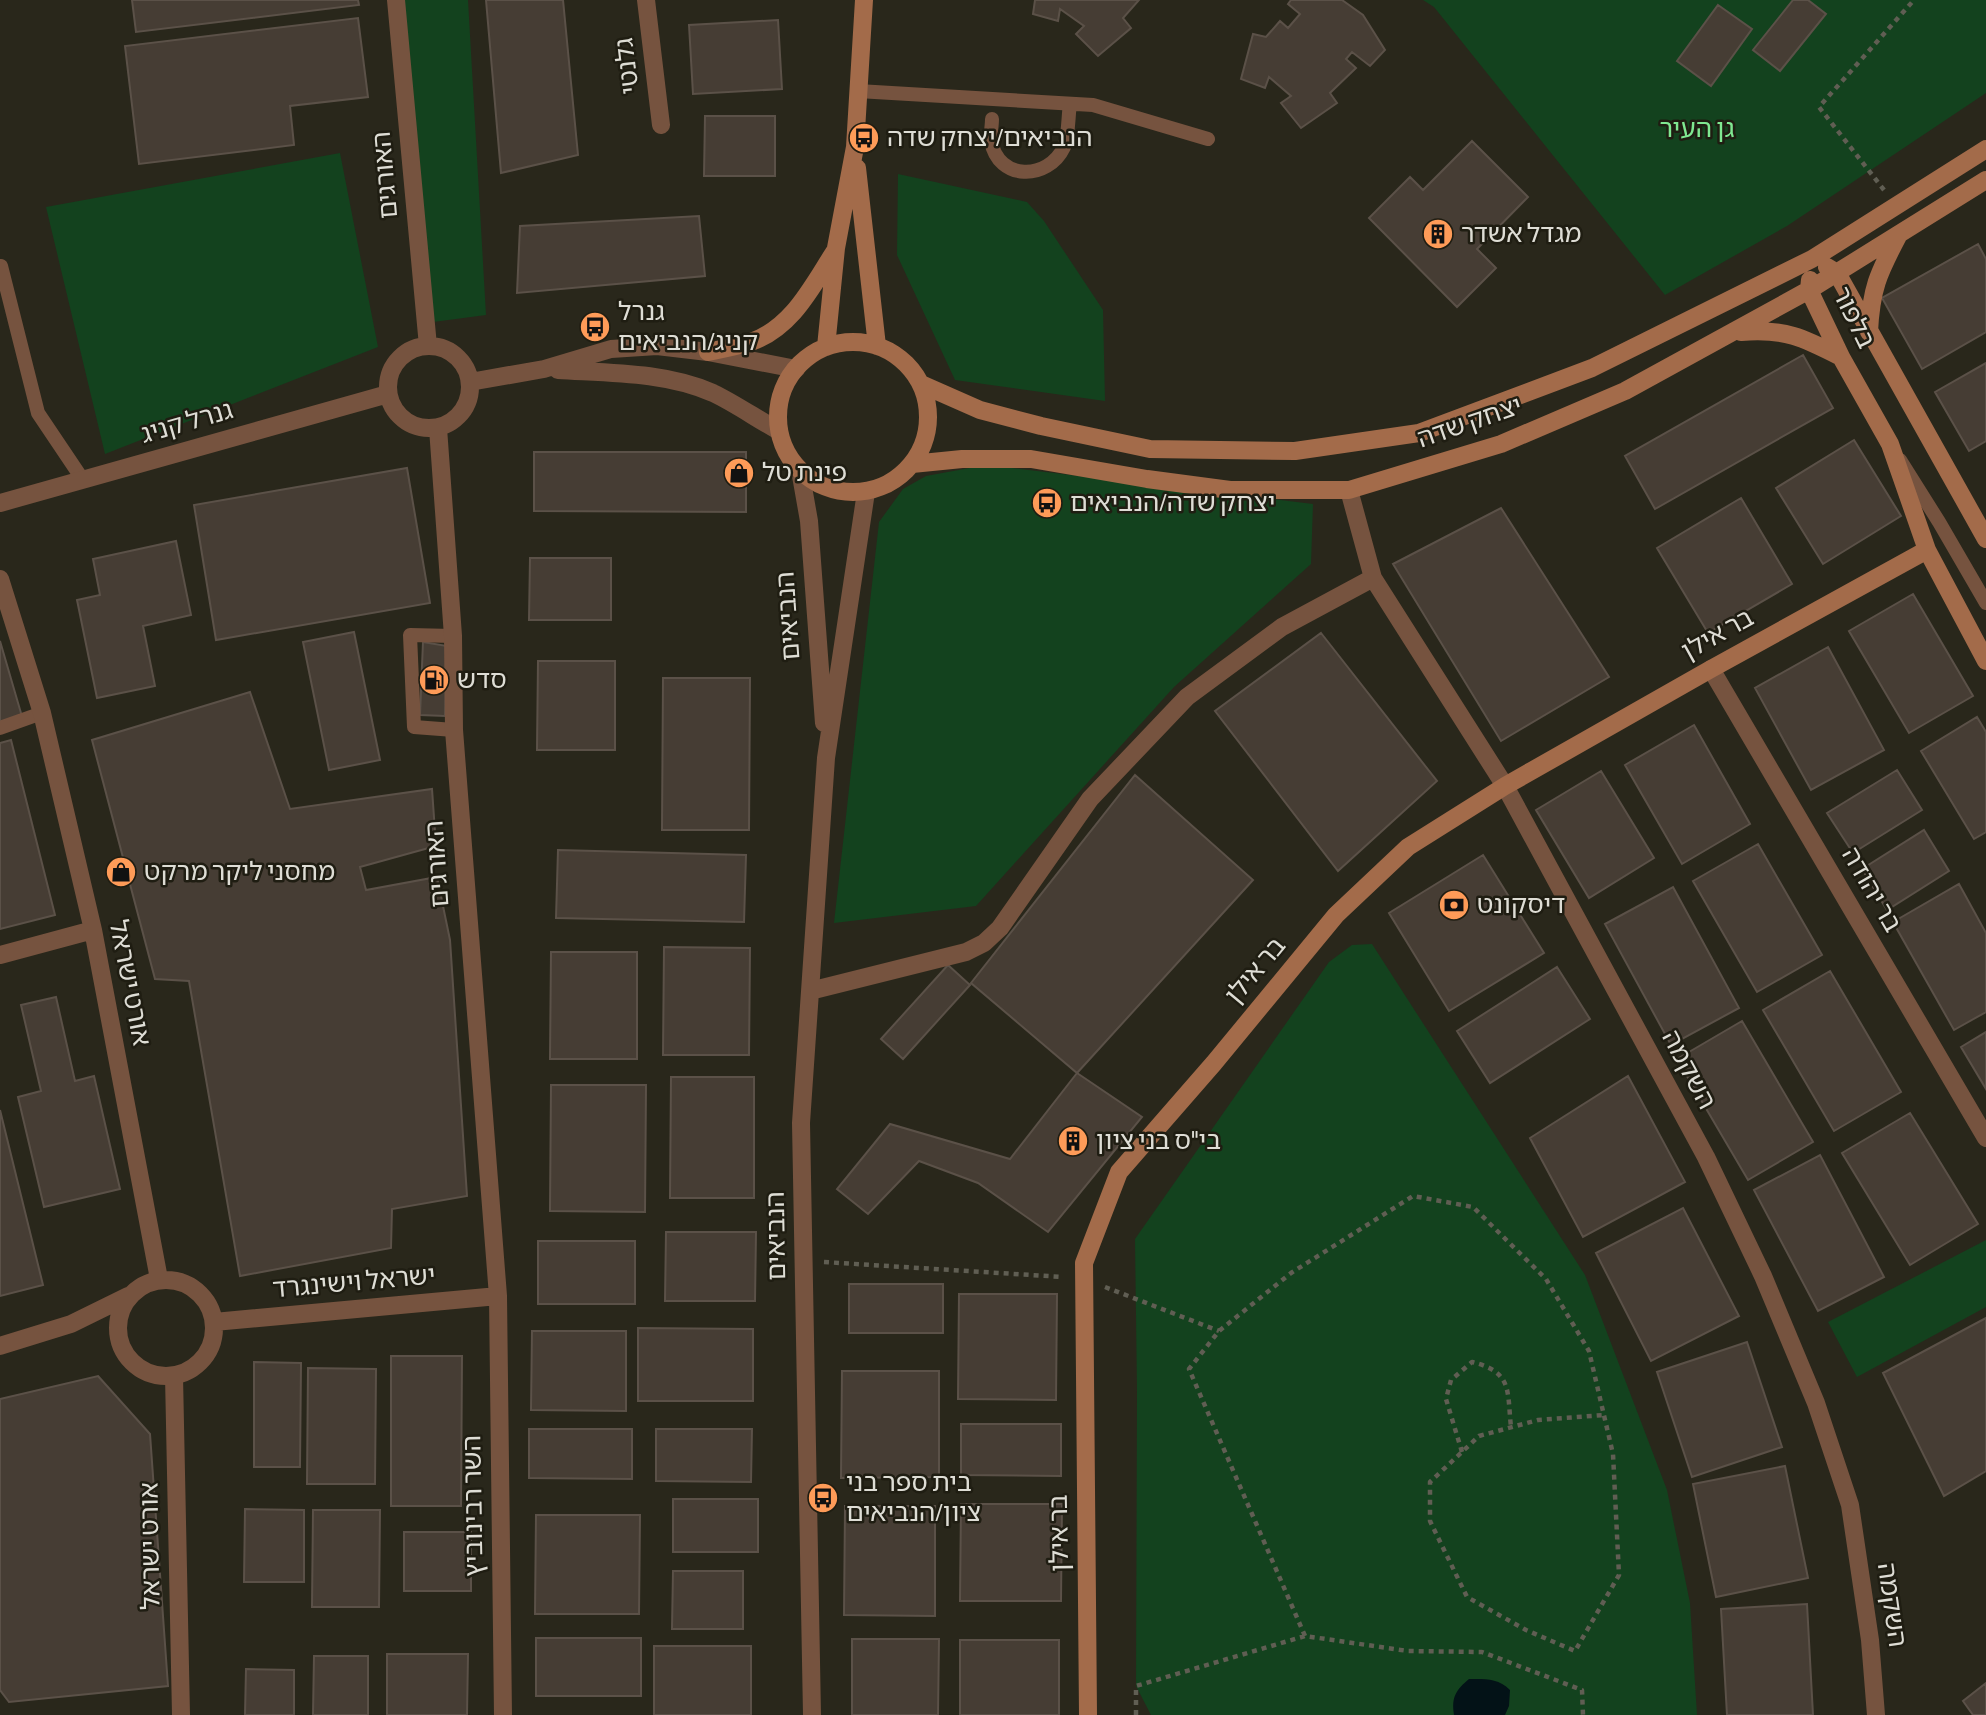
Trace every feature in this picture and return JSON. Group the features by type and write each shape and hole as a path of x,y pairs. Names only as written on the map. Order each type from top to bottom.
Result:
{"street":[{"name":"האורגים","path":"396,0 428,346"},
{"name":"גלנטי","path":"646,0 661,125"},
{"path":"826,347 836,248 855,147 864,0"},
{"path":"855,147 877,346"},
{"name":"יצחק שדה","path":"921,384 980,410 1150,449 1295,451 1419,433 1592,368 1812,259 1986,149"},
{"name":"יצחק שדה","path":"912,464 962,458 1031,459 1147,479 1230,489 1349,490 1501,444 1625,391 1809,290 1986,180"},
{"path":"1869,332 1875,281 1898,235"},
{"path":"708,352 752,342 774,331 791,317 836,248"},
{"name":"בלפור","path":"1986,539 1837,273 1812,259 1809,290 1841,357 1890,444 1927,550 1986,660"},
{"path":"1734,333 1762,330 1791,333 1841,357"},
{"path":"851,342 877,346 895,354 910,367 921,384 928,402 929,424 923,445 912,464 900,477 884,486 866,492 842,492 819,485 800,470 786,452 779,431 778,408 784,387 796,369 810,356 826,347 851,342"},
{"path":"428,346 451,352 467,370 470,382 463,411 438,428 416,427 406,422 397,415 388,394 388,383 397,361 406,353 428,346"},
{"path":"470,382 544,369 611,349 657,346 708,352 796,369"},
{"path":"544,369 665,379 712,393 779,431"},
{"name":"גנרל קניג","path":"0,503 388,394"},
{"name":"האורגים","path":"438,428 453,636 454,730 498,1296"},
{"name":"הנביאים","path":"800,470 808,520 826,758"},
{"name":"השקמה","path":"1349,490 1373,578 1505,786 1706,1157 1763,1276 1816,1403 1850,1505 1870,1640 1876,1715"},
{"name":"הנביאים","path":"812,1715 801,1124 826,758 866,492"},
{"name":"בר אילן","path":"1088,1715 1084,1263 1119,1172 1214,1063 1336,915 1408,847 1505,786 1927,550"},
{"path":"810,991 946,958 984,943 1000,928 1090,799 1187,697 1282,627 1373,578"},
{"name":"אורט ישראל","path":"0,579 42,713 93,930 159,1279"},
{"name":"בר יהודה","path":"1711,669 1986,1138"},
{"path":"0,955 93,930"},
{"path":"0,1346 71,1324 128,1296 148,1282 174,1279 189,1285 206,1300 214,1322 214,1336 205,1356 188,1371 174,1376 145,1372 133,1363 123,1352 118,1338 117,1323 128,1296"},
{"name":"ישראל וישינגרד","path":"214,1322 498,1296"},
{"name":"השר רבינוביץ","path":"498,1296 503,1715"},
{"name":"אורט ישראל","path":"174,1376 181,1715"}],"lane":[{"path":"858,91 1093,106 1208,139"},
{"path":"992,120 991,143 1002,162 1016,172 1038,171 1055,159 1065,145 1070,104"},
{"path":"1,266 38,413 83,480"},
{"path":"1890,444 1986,603"},
{"path":"453,636 410,635 414,727 454,730"},
{"path":"0,728 42,713"}],"path":[{"path":"1896,206 1819,107 1914,0"},
{"path":"1306,1636 1189,1369 1219,1331 1291,1273 1413,1196 1473,1207 1546,1279 1589,1351 1614,1454 1619,1575 1575,1651 1526,1630 1467,1597 1430,1521 1430,1482 1479,1436 1538,1420 1604,1415"},
{"path":"804,1261 1084,1279 1219,1331"},
{"path":"1462,1452 1446,1399 1451,1380 1472,1362 1491,1367 1506,1382 1511,1427"},
{"path":"1136,1715 1136,1686 1306,1636 1408,1651 1482,1652 1583,1690 1583,1715"}],"green space":[{"path":"395,0 468,0 486,315 418,324"},
{"name":"גן העיר","path":"1423,0 1986,0 1986,93 1787,226 1665,295 1434,7"},
{"path":"340,153 378,347 105,454 46,207"},
{"path":"898,174 1027,202 1044,221 1103,310 1105,401 955,380 897,255"},
{"path":"986,465 1313,504 1311,564 1174,687 976,906 834,923 879,522 903,489 926,476"},
{"path":"1372,944 1585,1275 1667,1490 1690,1603 1697,1715 1151,1715 1136,1686 1135,1239 1329,962 1352,945"},
{"path":"1986,1240 1986,1307 1857,1377 1828,1322"}],"shaded area":[{"path":"1469,1679 1496,1681 1510,1690 1509,1706 1505,1715 1454,1715 1453,1703 1456,1694"}],"building":[{"path":"132,0 358,0 359,5 136,32"},
{"path":"486,0 563,0 578,155 501,173"},
{"path":"1035,0 1139,0 1123,18 1131,28 1098,56 1076,34 1084,26 1060,9 1058,21 1033,14"},
{"path":"1291,0 1342,0 1363,15 1385,50 1370,66 1352,52 1346,59 1356,68 1330,93 1337,103 1301,128 1281,103 1291,96 1269,77 1265,88 1241,79 1253,34 1266,37 1280,21 1288,28 1300,14 1288,4"},
{"path":"1793,0 1808,0 1826,14 1780,71 1753,50"},
{"path":"1718,5 1752,29 1711,86 1677,61"},
{"path":"358,18 368,97 290,106 294,145 139,164 125,46"},
{"path":"778,20 782,89 693,94 689,25"},
{"path":"705,116 775,116 775,176 704,176"},
{"name":"מגדל אשדר","path":"1472,141 1528,197 1477,249 1496,268 1457,307 1369,218 1410,177 1423,190"},
{"path":"699,216 705,276 517,293 520,226"},
{"path":"1978,244 1986,259 1986,332 1922,369 1882,298"},
{"path":"1803,355 1833,408 1655,509 1625,456"},
{"path":"1986,363 1986,441 1969,451 1935,392"},
{"path":"1854,440 1901,516 1823,564 1776,488"},
{"path":"534,452 746,452 746,512 534,511"},
{"path":"407,468 430,603 216,640 194,505"},
{"path":"1741,498 1792,584 1708,633 1657,548"},
{"path":"1501,508 1609,677 1501,741 1393,564"},
{"path":"176,541 191,615 143,626 155,686 97,698 77,600 100,595 93,559"},
{"path":"530,558 611,558 611,620 529,620"},
{"path":"1913,594 1973,696 1909,733 1849,631"},
{"path":"354,632 380,760 329,770 303,642"},
{"path":"1321,633 1437,781 1338,871 1215,711"},
{"path":"0,641 23,720 0,726"},
{"name":"סדש","path":"423,642 447,646 445,716 420,715"},
{"path":"1828,647 1884,750 1811,790 1755,688"},
{"path":"538,661 615,661 615,750 537,750"},
{"path":"663,678 750,678 749,830 662,830"},
{"path":"250,692 290,809 432,789 436,846 360,867 366,890 437,877 450,940 467,1196 392,1209 391,1248 240,1276 189,981 155,979 92,740"},
{"path":"1977,717 1986,732 1986,832 1974,839 1921,751"},
{"path":"1694,725 1750,824 1682,864 1625,765"},
{"path":"11,740 55,915 0,929 0,743"},
{"path":"1897,770 1922,810 1853,853 1827,813"},
{"path":"1601,771 1654,858 1589,898 1536,810"},
{"path":"1135,775 1253,880 1077,1073 971,983"},
{"path":"1924,830 1949,871 1887,910 1862,869"},
{"path":"1758,844 1822,955 1757,992 1693,881"},
{"path":"558,850 746,855 744,922 556,918"},
{"path":"1483,855 1544,953 1449,1011 1389,913"},
{"path":"1959,884 1986,933 1986,1012 1954,1030 1893,922"},
{"path":"1673,887 1739,1008 1671,1045 1605,924"},
{"path":"664,947 750,948 749,1055 663,1055"},
{"path":"551,952 637,952 637,1059 550,1059"},
{"path":"948,965 970,985 903,1059 881,1039"},
{"path":"1557,967 1590,1019 1490,1083 1457,1031"},
{"path":"1830,971 1901,1092 1834,1131 1763,1010"},
{"path":"56,997 75,1081 94,1076 120,1189 44,1207 18,1097 41,1091 21,1005"},
{"path":"1742,1021 1813,1142 1748,1180 1677,1059"},
{"path":"1986,1032 1986,1089 1961,1047"},
{"name":"בי\"ס בני ציון","path":"1077,1073 1142,1117 1048,1232 978,1183 919,1161 868,1214 837,1189 890,1124 1010,1159"},
{"path":"1628,1076 1685,1182 1583,1237 1530,1138"},
{"path":"671,1077 754,1077 754,1198 670,1198"},
{"path":"551,1085 646,1085 645,1212 550,1211"},
{"path":"0,1110 43,1285 0,1296"},
{"path":"1910,1113 1978,1224 1910,1265 1842,1153"},
{"path":"1820,1155 1884,1277 1818,1311 1754,1190"},
{"path":"1683,1208 1739,1316 1651,1361 1596,1253"},
{"path":"666,1232 756,1232 755,1301 665,1301"},
{"path":"538,1241 635,1241 635,1304 538,1304"},
{"path":"849,1284 943,1284 943,1333 849,1333"},
{"path":"959,1294 1057,1294 1056,1400 958,1399"},
{"path":"1986,1318 1986,1471 1944,1496 1883,1373"},
{"path":"638,1328 753,1329 753,1401 638,1401"},
{"path":"532,1331 626,1331 626,1411 531,1410"},
{"path":"1747,1342 1782,1447 1692,1477 1657,1372"},
{"path":"391,1356 462,1356 461,1506 391,1506"},
{"path":"254,1362 301,1363 300,1467 254,1467"},
{"path":"308,1368 376,1369 375,1484 307,1484"},
{"path":"842,1371 939,1371 939,1477 841,1478"},
{"path":"98,1376 150,1434 168,1686 9,1702 0,1690 0,1399"},
{"path":"961,1424 1061,1424 1061,1476 961,1475"},
{"path":"529,1429 632,1429 632,1479 529,1478"},
{"path":"656,1429 752,1429 751,1482 656,1481"},
{"path":"1785,1466 1808,1578 1716,1597 1693,1484"},
{"path":"673,1499 758,1499 758,1552 673,1552"},
{"path":"961,1504 1062,1504 1061,1601 960,1601"},
{"path":"845,1506 935,1506 935,1616 844,1615"},
{"path":"245,1509 304,1510 304,1582 244,1582"},
{"path":"313,1510 380,1510 379,1607 312,1607"},
{"path":"536,1515 640,1515 639,1614 535,1614"},
{"path":"404,1532 471,1532 471,1591 404,1591"},
{"path":"673,1571 743,1571 743,1629 672,1629"},
{"path":"1807,1604 1813,1715 1727,1715 1721,1609"},
{"path":"536,1638 641,1638 641,1696 536,1696"},
{"path":"852,1639 939,1639 938,1715 852,1715"},
{"path":"960,1640 1059,1640 1059,1715 960,1715"},
{"path":"654,1646 751,1646 751,1715 654,1715"},
{"path":"387,1654 468,1654 467,1715 387,1715"},
{"path":"314,1656 368,1656 368,1715 313,1715"},
{"path":"246,1669 294,1670 294,1715 245,1715"},
{"path":"1986,1683 1986,1715 1973,1715 1963,1701"}],"place":[{"name":"הנביאים/יצחק שדה","path":"864,138"},
{"name":"מגדל אשדר","path":"1438,234"},
{"name":"גנרל קניג/הנביאים","path":"595,327"},
{"name":"פינת טל","path":"739,473"},
{"name":"יצחק שדה/הנביאים","path":"1047,503"},
{"name":"סדש","path":"434,680"},
{"name":"מחסני ליקר מרקט","path":"121,872"},
{"name":"דיסקונט","path":"1454,905"},
{"name":"בי\"ס בני ציון","path":"1073,1141"},
{"name":"בית ספר בני ציון/הנביאים","path":"823,1498"}]}
